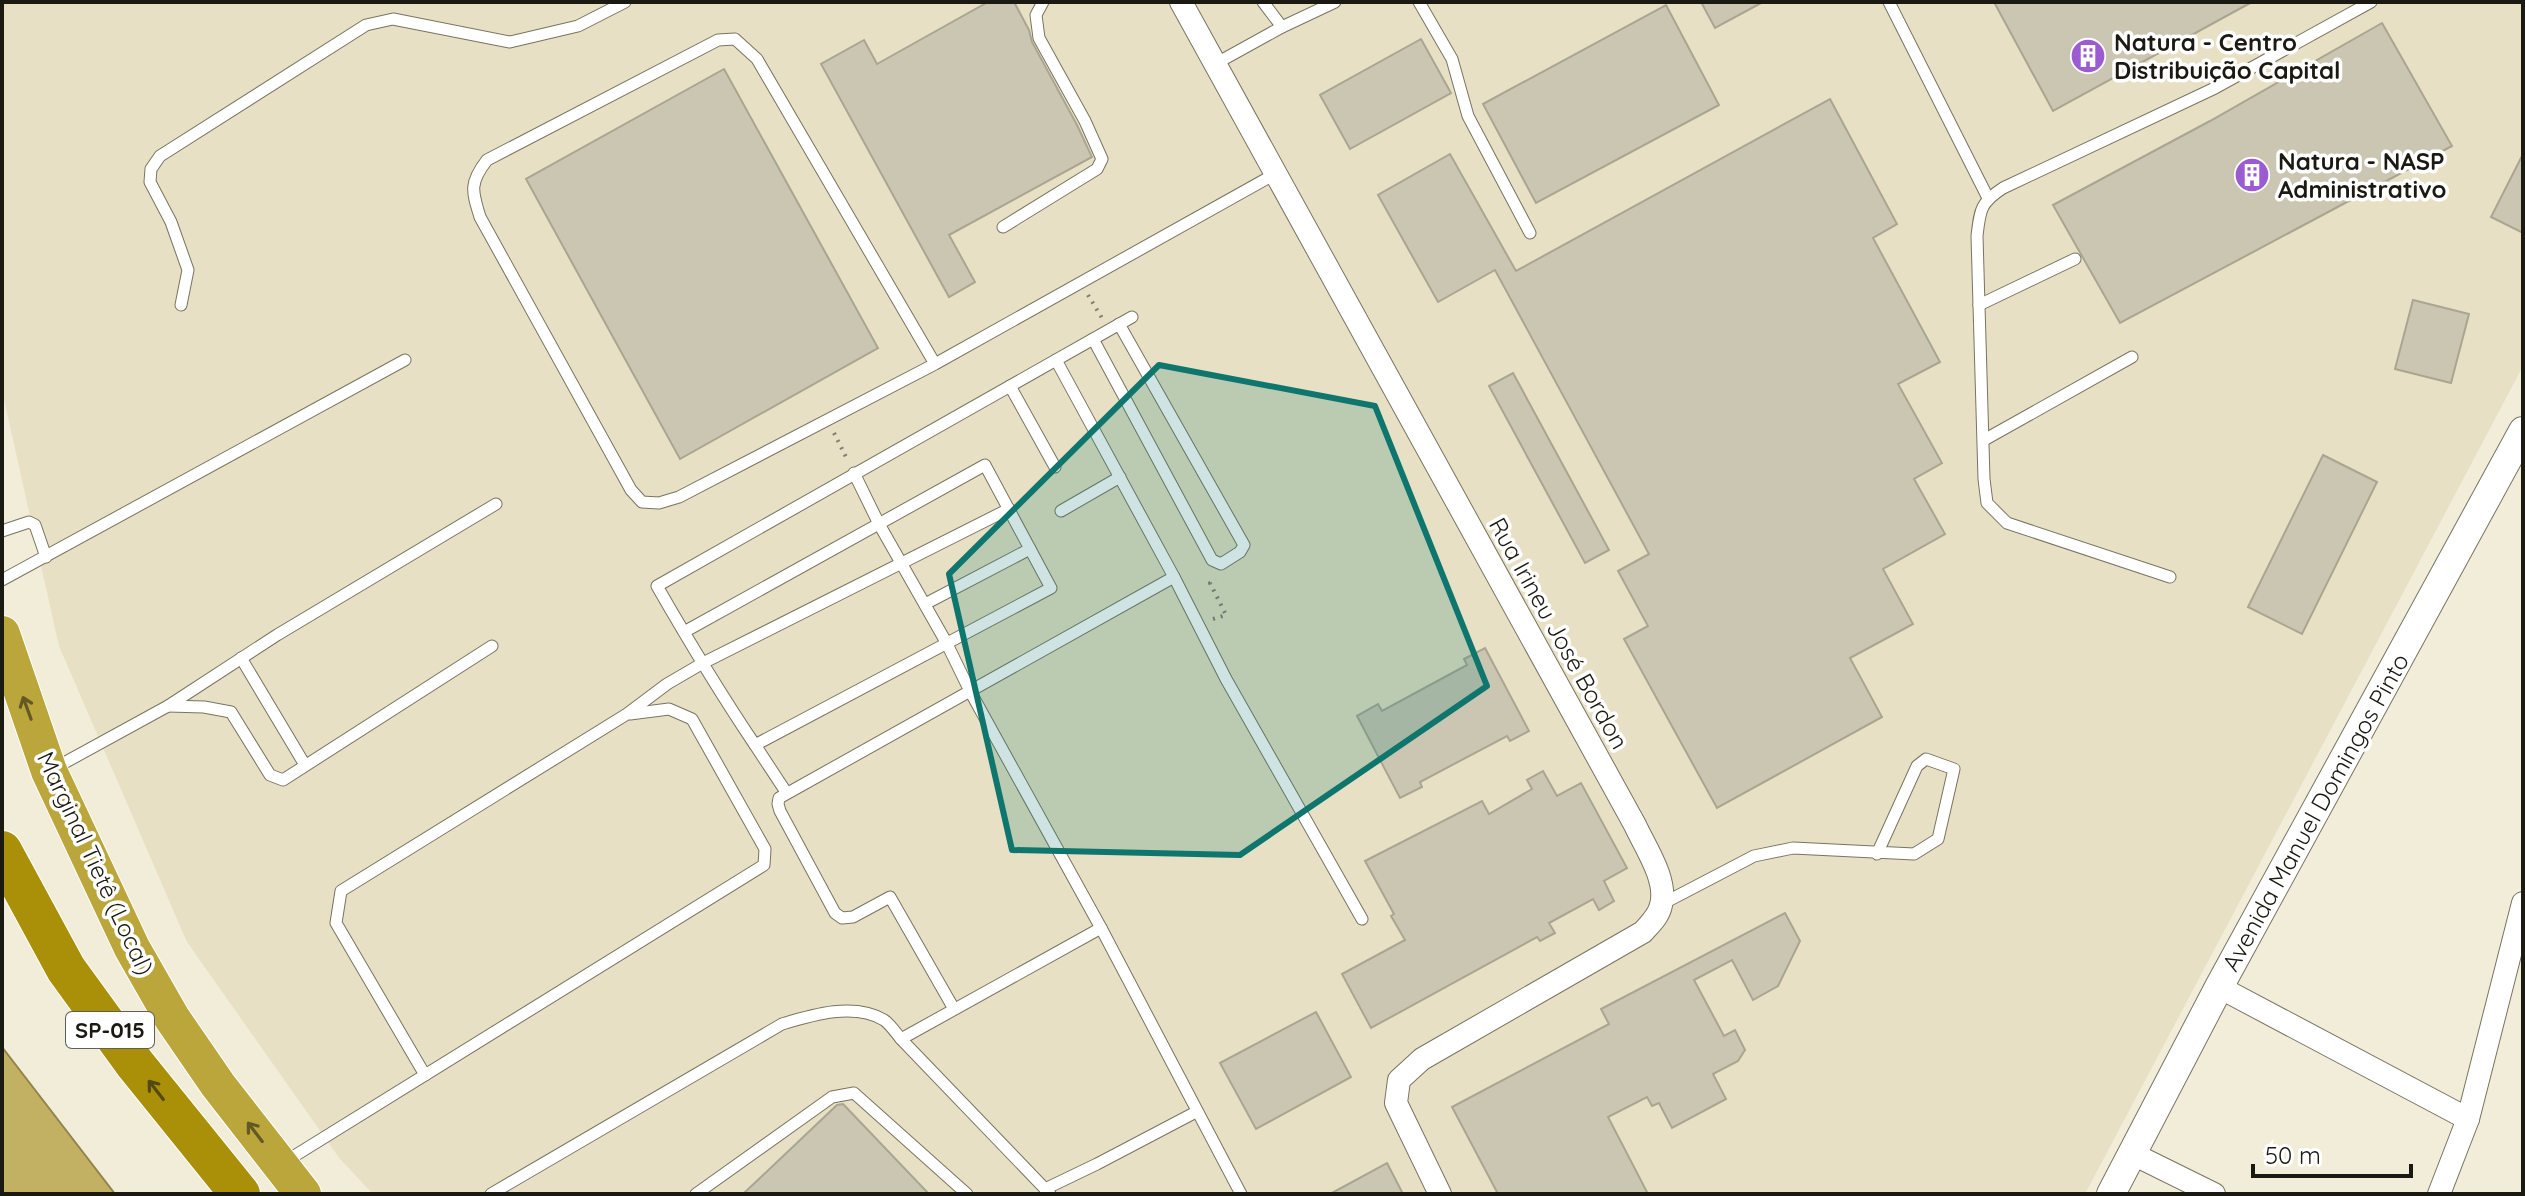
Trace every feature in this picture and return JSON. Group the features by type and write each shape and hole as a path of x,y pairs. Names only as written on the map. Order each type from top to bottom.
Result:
{"highway":[{"name":"Marginal Tietê (Local)","path":"2,634 49,771 132,948 218,1085 303,1194"},
{"name":"SP-015","path":"2,851 66,969 145,1076 240,1194"}],"street":[{"name":"Rua Irineu José Bordon","path":"1181,2 1635,825 1656,870 1662,904"},
{"name":"Avenida Manuel Domingos Pinto","path":"2111,1194 2219,987 2520,447"},
{"path":"2439,1194 2468,1119 2523,903"},
{"path":"1440,1194 1396,1103 1399,1080 1422,1059 1628,943 1649,926 1662,904"},
{"path":"2219,987 2468,1119"},
{"path":"2131,1153 2214,1194"}],"lane":[{"path":"181,305 188,270 171,222 150,182 151,169 160,156 366,25 393,19 510,42 578,26 625,2"},
{"path":"1003,227 1097,169 1102,159 1085,121 1039,38 1036,15 1043,2"},
{"path":"1263,2 1282,27"},
{"path":"1215,64 1335,2"},
{"path":"1419,2 1452,59 1468,116 1530,233"},
{"path":"1889,2 1988,198"},
{"path":"2170,577 2007,523 1987,503 1977,236 1980,210 1988,198 2003,188 2215,88 2371,2"},
{"path":"935,364 757,59 735,39 718,40 487,160 475,176 474,197 480,217 631,490 642,502 659,503 679,497 935,364 1275,174"},
{"path":"1979,305 2075,259"},
{"path":"786,792 657,586 1132,317"},
{"path":"1093,339 1212,560 1221,564 1243,550 1244,545 1114,327"},
{"path":"1984,440 2132,357"},
{"path":"2,580 405,360"},
{"path":"1056,360 1226,679 1362,919"},
{"path":"1010,386 1055,467"},
{"path":"684,632 985,465 1051,588 755,745"},
{"path":"854,473 1101,928 1241,1194"},
{"path":"1061,511 1120,477"},
{"path":"49,771 168,706 241,658 496,504"},
{"path":"425,1075 336,923 341,891 627,714 667,684 703,663 1009,509"},
{"path":"2,531 29,522 35,525 46,557"},
{"path":"925,604 1030,549"},
{"path":"954,1009 890,897 853,917 842,918 835,913 780,811 779,798 1174,577"},
{"path":"168,706 204,707 231,712 270,775 283,780 492,646"},
{"path":"241,658 305,765"},
{"path":"280,1165 764,865 765,849 692,719 669,709 627,714"},
{"path":"1662,904 1754,856 1793,848 1877,854 1914,854 1938,839 1954,769 1926,759 1917,766 1877,854"},
{"path":"901,1039 1101,928"},
{"path":"491,1194 782,1024 824,1011 854,1013 885,1020 1047,1191 1196,1112"},
{"path":"696,1194 832,1097 854,1093 967,1194"}],"path":[{"path":"1081,282 1114,327"},
{"path":"827,420 854,473"},
{"path":"1199,625 1226,615 1210,583 1236,568 1231,557"}],"highlighted area":[{"path":"1159,365 1375,406 1487,686 1240,855 1012,850 949,574"}],"shaded area":[{"path":"2,2 2523,2 2523,366 2085,1194 373,1194 340,1159 187,942 59,646 2,390"},
{"path":"2,1047 115,1194 2,1194"}],"building":[{"path":"988,2 1014,2 1092,157 949,235 975,282 949,297 821,64 864,40 877,64"},
{"path":"1701,2 1763,2 1715,28"},
{"name":"Natura - Centro Distribuição Capital","path":"1994,2 2252,2 2053,111"},
{"path":"1666,5 1719,105 1536,203 1483,104"},
{"name":"Natura - NASP Administrativo","path":"2382,23 2452,146 2120,323 2053,205 2210,121"},
{"path":"1421,39 1451,93 1350,149 1320,95"},
{"path":"724,69 878,348 680,459 526,179"},
{"path":"1830,99 1897,224 1873,238 1940,362 1898,384 1942,463 1914,479 1945,534 1883,569 1913,624 1850,658 1882,717 1717,808 1624,639 1648,626 1618,571 1649,554 1495,270 1438,302 1378,195 1450,154 1516,271"},
{"path":"2523,154 2523,233 2491,217"},
{"path":"2413,300 2469,314 2451,383 2395,369"},
{"path":"1513,373 1609,550 1585,563 1489,386"},
{"path":"2323,455 2377,482 2302,634 2248,607"},
{"path":"1485,648 1529,731 1510,741 1507,736 1420,782 1422,787 1400,798 1357,716 1378,704 1382,711 1467,665 1464,659"},
{"path":"1543,771 1557,796 1581,783 1627,868 1604,881 1614,901 1599,910 1593,899 1549,923 1555,933 1540,941 1537,937 1371,1028 1342,974 1405,940 1365,861 1482,801 1489,814 1532,789 1527,780"},
{"path":"1785,913 1800,941 1778,986 1753,1000 1732,960 1694,980 1724,1036 1735,1030 1745,1050 1738,1061 1713,1074 1726,1099 1672,1128 1659,1103 1652,1106 1647,1097 1608,1117 1648,1194 1498,1194 1452,1107 1609,1024 1601,1009"},
{"path":"1316,1012 1351,1077 1256,1129 1220,1063"},
{"path":"843,1104 929,1194 743,1194 837,1105"},
{"path":"1387,1163 1403,1194 1330,1194"}],"place":[{"name":"Natura - Centro Distribuição Capital","path":"2088,56"},
{"name":"Natura - NASP Administrativo","path":"2252,175"}]}
